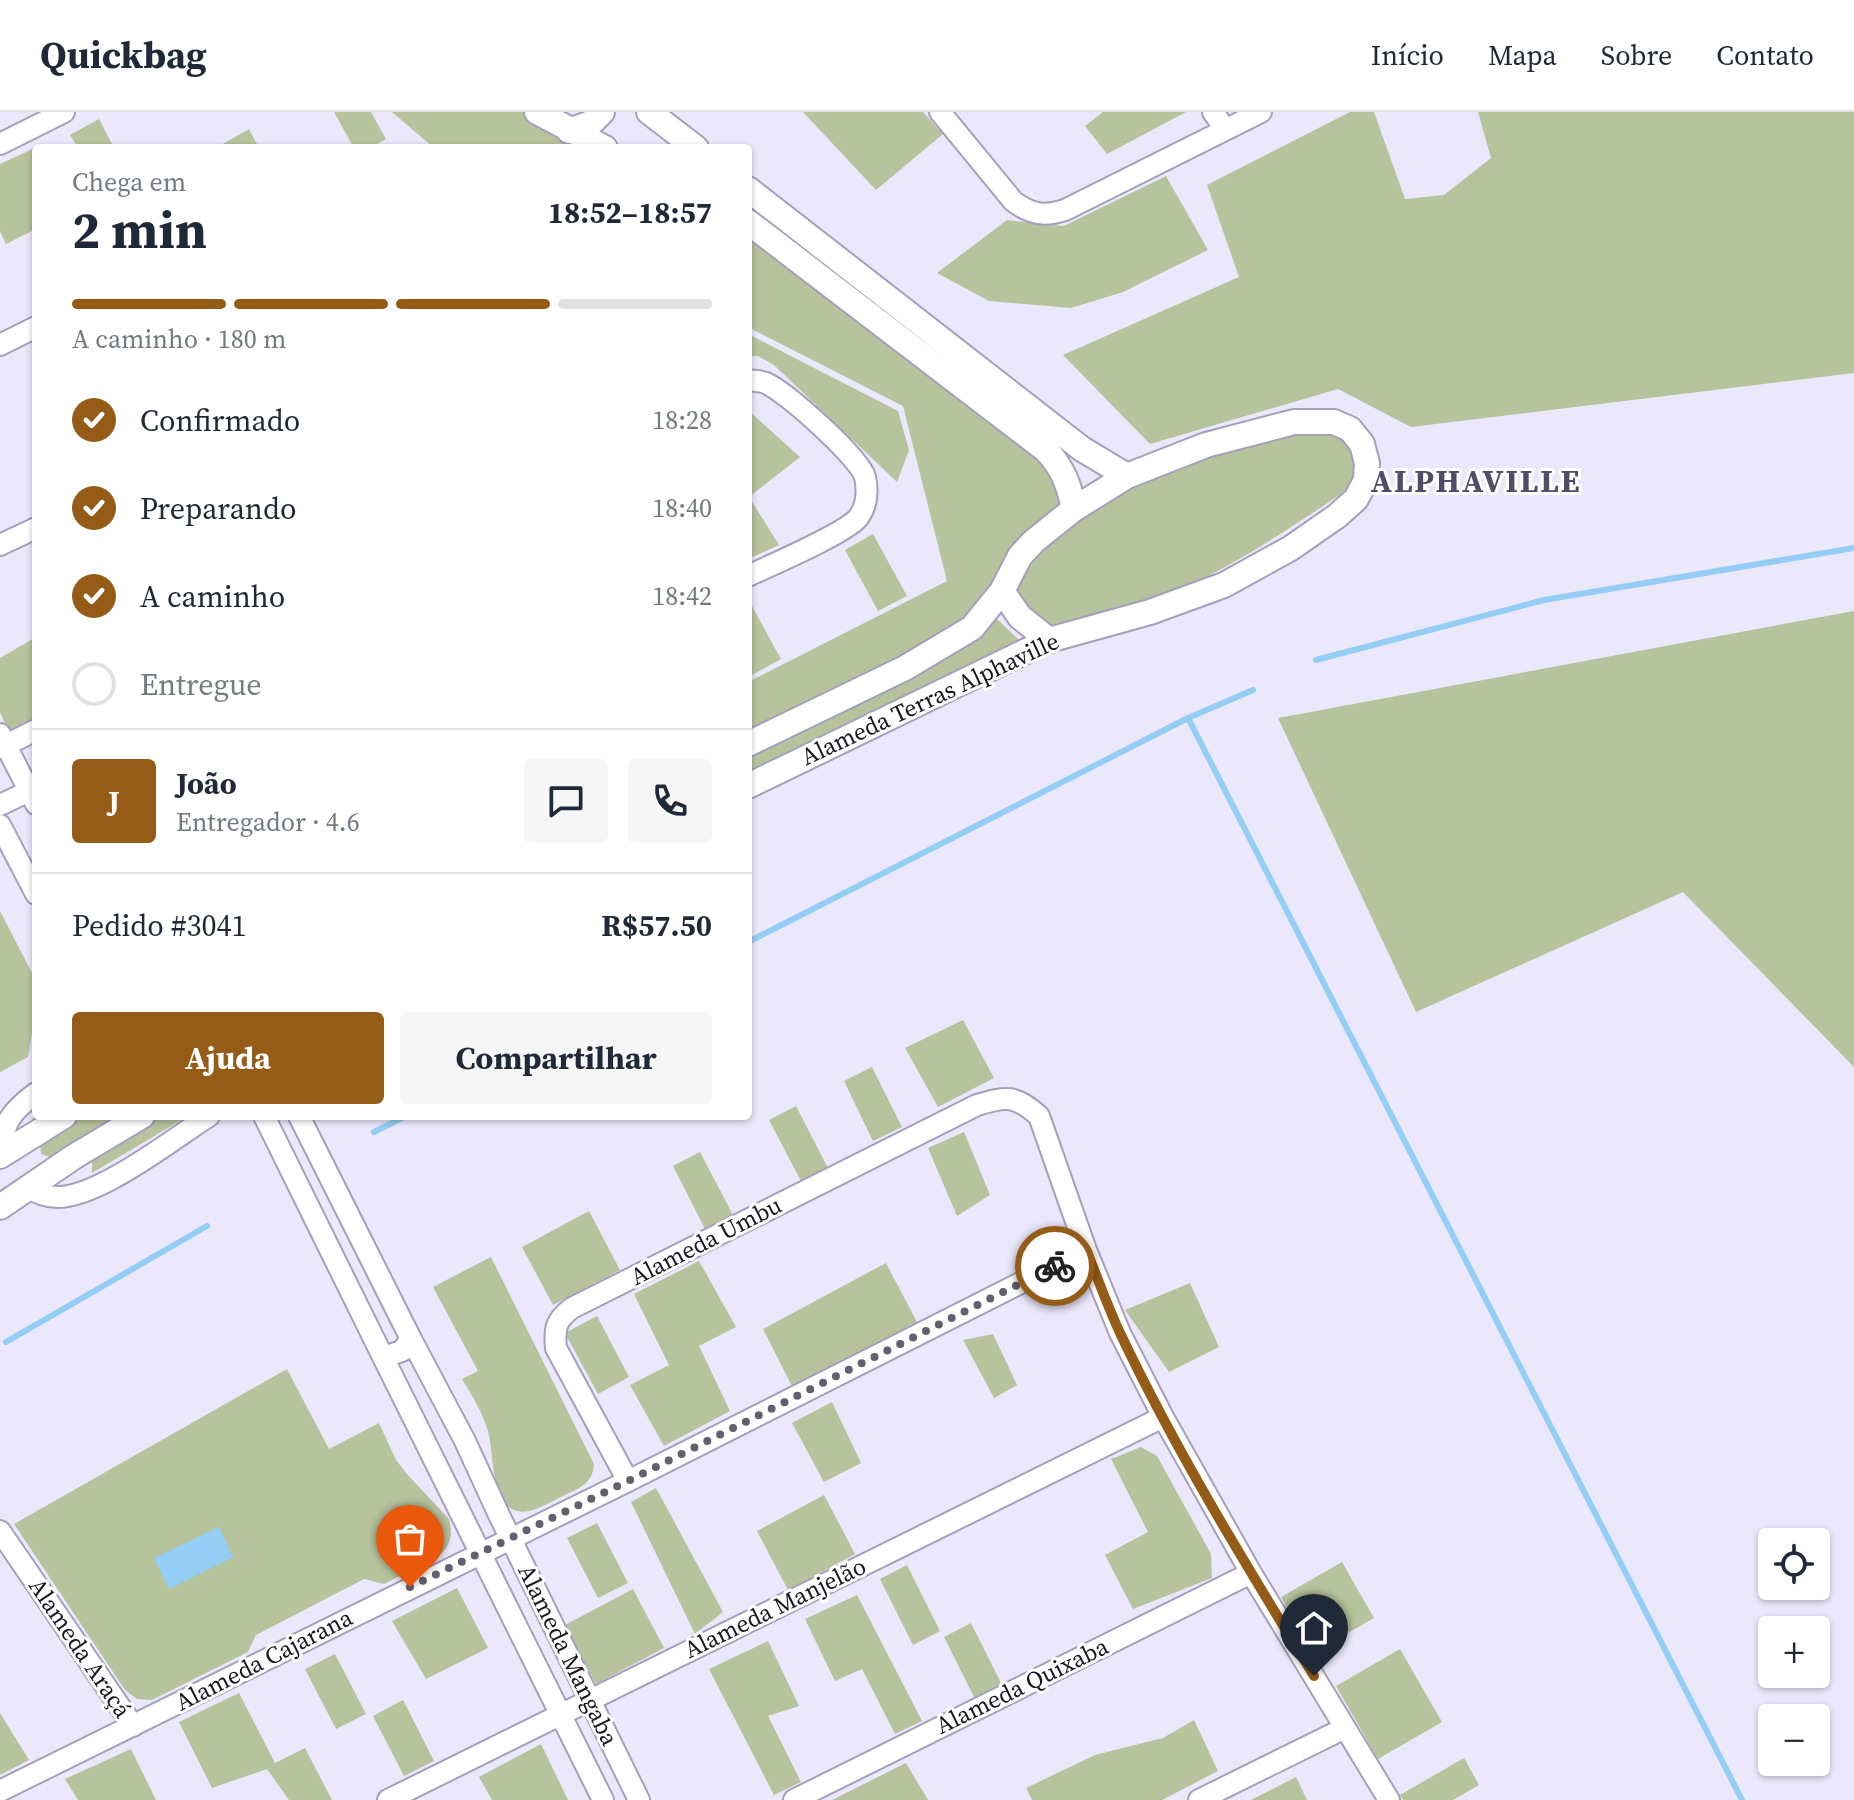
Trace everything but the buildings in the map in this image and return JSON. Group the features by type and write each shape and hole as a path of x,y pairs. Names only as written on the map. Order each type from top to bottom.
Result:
{"street":[{"path":"0,144 64,112"},
{"path":"537,112 597,144"},
{"path":"569,131 591,123 602,112"},
{"path":"649,112 691,144"},
{"path":"940,112 1013,201 1024,209 1051,215 1065,210 1219,121 1261,112"},
{"path":"752,192 1082,449 1127,476"},
{"path":"752,225 1046,450 1068,481 1074,509"},
{"path":"0,345 32,329"},
{"path":"752,380 764,382 781,393 852,457 864,474 867,500 857,519 826,538 752,574"},
{"name":"Alameda Terras Alphaville","path":"752,742 942,648 972,628 1002,591 1020,556 1034,541 1074,509 1127,476 1206,445 1294,422 1334,422 1350,429 1362,444 1367,463 1366,480 1356,499 1291,548 1224,585 1150,612 1049,640 752,784"},
{"path":"0,545 32,530"},
{"path":"1002,591 1020,617 1049,640"},
{"path":"32,732 2,743 32,796"},
{"path":"0,805 21,795 32,796"},
{"path":"0,825 32,886"},
{"path":"32,1097 2,1126 0,1140 2,1155 28,1188 43,1195 60,1197 88,1190 202,1120"},
{"name":"Alameda Umbu","path":"628,1481 556,1348 554,1330 558,1319 572,1308 977,1105 1002,1098 1022,1100 1039,1116 1086,1250"},
{"path":"2,1155 58,1120"},
{"path":"0,1207 136,1120"},
{"name":"Alameda Mangaba","path":"266,1120 603,1800"},
{"name":"Alameda Mangaba","path":"301,1120 465,1441 639,1800"},
{"path":"1086,1250 1120,1333 1163,1417 1251,1573 1389,1800"},
{"name":"Alameda Cajarana","path":"0,1791 628,1481 1086,1250"},
{"path":"383,1357 402,1351 411,1339"},
{"name":"Alameda Manjelão","path":"388,1800 1163,1417"},
{"path":"433,1457 445,1447 465,1441"},
{"name":"Alameda Araçá","path":"0,1531 133,1726"},
{"name":"Alameda Quixaba","path":"794,1800 1251,1573"},
{"path":"1199,1800 1345,1728"}],"green space":[{"path":"334,112 371,112 386,139 377,144 352,144"},
{"path":"392,112 537,112 597,144 429,144"},
{"path":"803,112 923,112 943,134 876,190"},
{"path":"1103,112 1186,112 1107,154 1085,126"},
{"path":"1350,112 1374,112 1405,199 1444,195 1491,158 1478,112 1854,112 1854,373 1411,427 1338,389 1150,444 1063,355 1239,277 1207,185"},
{"path":"99,119 112,144 76,144 70,135"},
{"path":"249,129 257,144 223,144"},
{"path":"32,149 32,231 6,244 0,231 0,164"},
{"path":"1166,176 1208,250 1123,292 1071,308 989,301 937,273 1007,220 1064,226"},
{"path":"752,225 1046,450 1074,509 972,628 752,742 752,680 947,581 903,406 752,329"},
{"path":"752,336 898,411 909,450 897,482 774,365 752,356"},
{"path":"752,414 800,457 752,495"},
{"path":"1315,432 1340,438 1354,452 1356,462 1350,483 1341,494 1244,556 1167,595 1047,629 1020,602 1017,591 1037,558 1057,537 1112,500 1172,470 1225,450"},
{"path":"752,502 779,545 752,557"},
{"path":"873,534 907,596 878,611 845,550"},
{"path":"752,606 781,659 752,675"},
{"path":"1854,611 1854,1067 1683,892 1416,1012 1278,718"},
{"path":"996,618 1019,640 1014,646 752,777 752,756 929,667"},
{"path":"32,639 32,721 9,733 0,712 0,658"},
{"path":"0,911 32,973 32,1033 28,1057 0,1072"},
{"path":"963,1020 994,1078 938,1107 905,1048"},
{"path":"872,1067 902,1127 873,1141 844,1081"},
{"path":"796,1106 830,1172 803,1185 769,1120"},
{"path":"76,1120 113,1120 50,1157 41,1154 40,1142"},
{"path":"149,1120 181,1120 92,1173 92,1154"},
{"path":"964,1132 990,1195 957,1216 928,1148"},
{"path":"700,1152 734,1217 706,1231 673,1166"},
{"path":"589,1211 620,1270 553,1305 522,1247"},
{"path":"491,1257 594,1464 589,1480 582,1486 533,1510 519,1511 509,1507 502,1498 487,1428 462,1379 478,1371 433,1287"},
{"path":"699,1261 736,1327 699,1346 730,1411 664,1446 630,1385 669,1365 634,1294"},
{"path":"886,1263 917,1322 793,1388 763,1329"},
{"path":"1190,1283 1219,1347 1169,1372 1125,1310"},
{"path":"597,1316 629,1377 598,1394 565,1333"},
{"path":"993,1334 1017,1385 994,1398 963,1340"},
{"path":"287,1369 329,1449 379,1423 396,1460 449,1519 449,1543 440,1555 384,1584 364,1579 256,1635 248,1652 152,1700 137,1699 125,1690 14,1524"},
{"path":"832,1402 861,1463 824,1482 792,1423"},
{"path":"1141,1447 1157,1456 1211,1554 1212,1578 1133,1609 1105,1555 1148,1532 1111,1459"},
{"path":"656,1488 723,1612 695,1634 631,1502"},
{"path":"824,1495 855,1554 788,1590 757,1531"},
{"path":"597,1523 628,1583 598,1598 567,1538"},
{"path":"1342,1562 1374,1618 1312,1654 1281,1597"},
{"path":"907,1565 940,1631 913,1645 880,1579"},
{"path":"457,1588 488,1648 426,1679 392,1621"},
{"path":"633,1589 664,1648 596,1684 565,1625"},
{"path":"857,1595 922,1721 895,1734 862,1669 835,1681 805,1619"},
{"path":"971,1623 1004,1689 977,1703 944,1637"},
{"path":"768,1641 799,1706 768,1716 801,1782 774,1795 709,1669"},
{"path":"1400,1649 1442,1722 1378,1759 1336,1686"},
{"path":"335,1654 366,1714 336,1729 305,1669"},
{"path":"239,1693 275,1763 305,1748 332,1800 289,1800 267,1769 212,1788 179,1722"},
{"path":"403,1700 434,1761 404,1776 373,1716"},
{"path":"0,1713 29,1760 0,1775"},
{"path":"1194,1720 1218,1771 1162,1800 1032,1800 1026,1788 1095,1755 1163,1738"},
{"path":"541,1744 568,1800 492,1800 479,1777"},
{"path":"131,1749 156,1800 78,1800 65,1779"},
{"path":"1464,1758 1479,1785 1453,1800 1403,1800 1400,1795"},
{"path":"906,1763 928,1800 832,1800"},
{"path":"1296,1777 1307,1800 1251,1800"}],"water":[{"path":"219,1527 233,1557 169,1589 154,1558"}],"waterway":[{"path":"1316,660 1544,600 1854,548"},
{"path":"752,940 1188,718 1253,690"},
{"path":"1188,718 1742,1800"},
{"path":"374,1132 398,1120"},
{"path":"6,1342 207,1226"}],"way so far":[{"path":"410,1587 1055,1266"}],"district":[{"name":"ALPHAVILLE","path":"1476,481"}],"route":[{"path":"1055,1266 1086,1250 1120,1333 1163,1417 1251,1573 1314,1676"}]}
